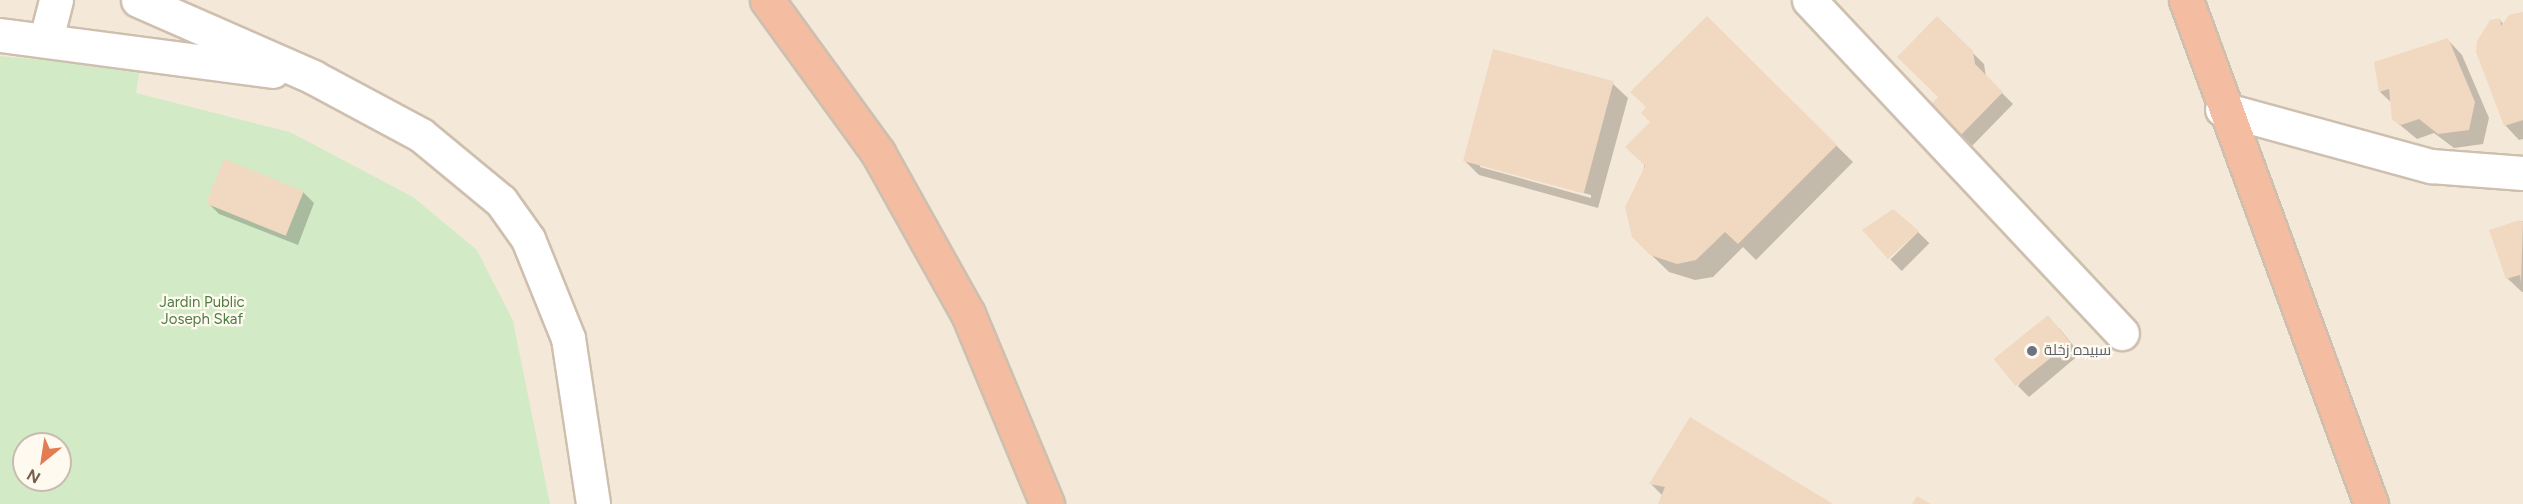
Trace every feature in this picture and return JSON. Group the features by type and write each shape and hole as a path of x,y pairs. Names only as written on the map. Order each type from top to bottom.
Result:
{"highway":[{"path":"767,0 878,153 968,314 1047,504"},
{"path":"2186,0 2222,109 2371,504"}],"street":[{"path":"46,39 56,0"},
{"path":"138,0 313,77 421,135 462,165 501,201 528,239 568,338 593,504"},
{"path":"1809,0 2122,333"},
{"path":"0,35 46,39 313,77"},
{"path":"2222,109 2431,166 2523,173"}],"shaded area":[{"path":"0,0 2523,0 2523,504 0,504"}],"green space":[{"name":"Jardin Public Joseph Skaf","path":"0,56 140,69 136,93 290,132 413,197 477,250 513,321 550,504 0,504"}],"building":[{"path":"2523,12 2523,120 2504,126 2476,52 2477,41 2490,20 2500,18 2501,26 2509,15"},
{"path":"1707,16 1837,145 1738,244 1725,232 1696,260 1677,264 1650,255 1632,237 1625,207 1645,166 1625,147 1650,122 1641,113 1646,107 1630,92"},
{"path":"1937,16 1973,51 1975,64 2003,92 1960,136 1929,106 1938,97 1897,57"},
{"path":"2448,38 2475,102 2469,130 2438,134 2419,119 2401,125 2392,120 2389,89 2379,92 2374,62"},
{"path":"1493,49 1614,81 1584,193 1463,161"},
{"path":"224,159 304,191 286,236 206,204"},
{"path":"1893,209 1919,231 1888,259 1862,230"},
{"path":"2520,220 2523,222 2521,284 2520,275 2506,279 2489,230"},
{"name":"سبيده زخلة","path":"2048,315 2070,342 2016,386 1994,359"},
{"path":"1690,417 1833,504 1658,504 1665,487 1649,484"},
{"path":"1917,496 1931,504 1912,504"}],"place":[{"name":"سبيده زخلة","path":"2032,351"}]}
